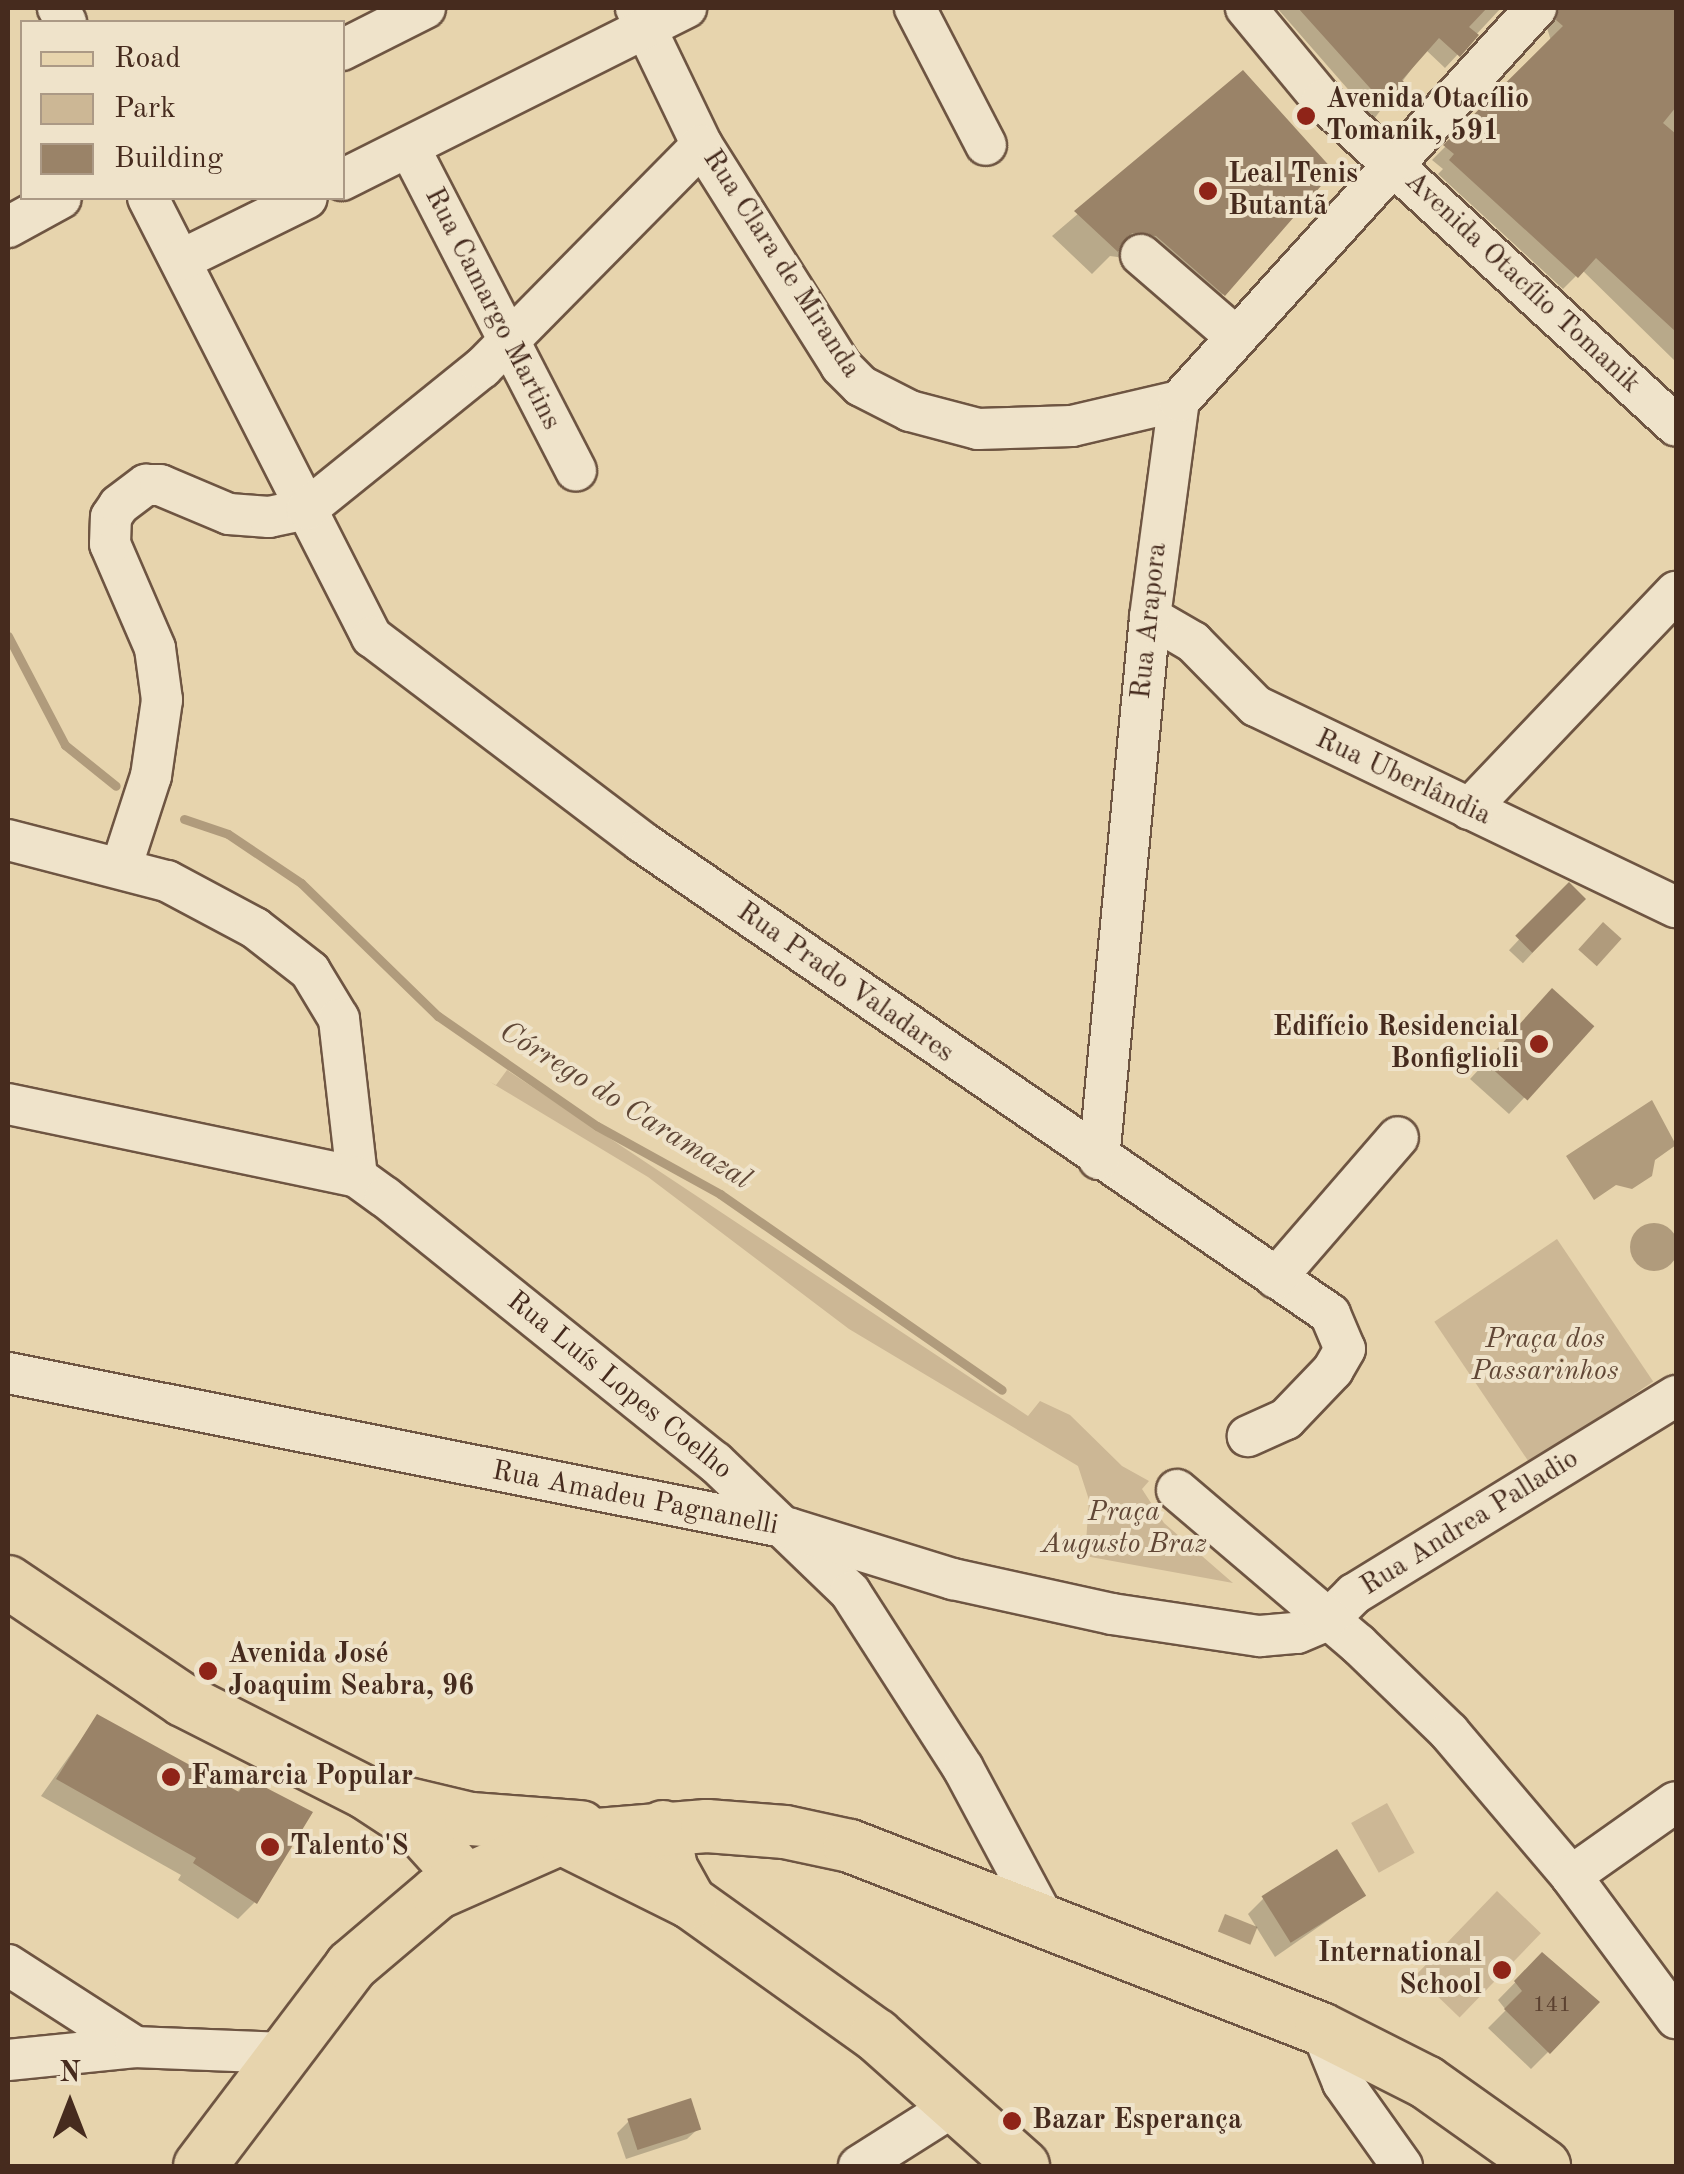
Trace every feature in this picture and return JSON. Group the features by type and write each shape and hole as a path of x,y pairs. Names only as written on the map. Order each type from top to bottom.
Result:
{"main road":[{"path":"8,1582 183,1700 366,1793 418,1827 464,1878"},
{"path":"366,1793 471,1819 584,1834 685,1826 784,1832 850,1846 1321,2029 1426,2082 1544,2166"},
{"path":"685,1826 671,1868 690,1902"},
{"path":"685,1826 712,1886 741,1934"},
{"path":"200,2166 351,1966 413,1911 464,1878 584,1834"},
{"path":"584,1834 741,1934 876,2035 1023,2166"}],"street":[{"path":"345,48 425,8"},
{"path":"345,178 641,18 686,8"},
{"path":"915,8 986,145"},
{"name":"Avenida Otacílio Tomanik","path":"1246,8 1303,80 1676,425"},
{"path":"1179,401 1390,163 1536,8"},
{"name":"Rua Clara de Miranda","path":"641,18 702,145 841,366 861,386 910,411 978,428 1072,426 1179,401"},
{"path":"122,865 151,776 162,700 154,648 110,544 111,517 128,494 146,485 177,490 229,514 269,517 307,509 507,343 702,145"},
{"name":"Rua Camargo Martins","path":"409,146 507,343 576,470"},
{"path":"8,227 56,200"},
{"path":"149,200 307,509"},
{"path":"182,260 303,200"},
{"path":"1141,256 1234,336"},
{"name":"Rua Arapora","path":"1099,1159 1150,617 1179,401"},
{"name":"Rua Prado Valadares","path":"307,509 372,637 642,842 1330,1314 1345,1349 1333,1370 1286,1419 1248,1436"},
{"path":"1469,810 1676,592"},
{"name":"Rua Uberlândia","path":"1150,617 1193,642 1256,706 1676,907"},
{"path":"8,840 122,865 255,928 288,950 328,994 339,1019 358,1177"},
{"name":"Rua Luís Lopes Coelho","path":"8,1104 358,1177 788,1528 850,1592 888,1644 1046,1921"},
{"path":"1276,1278 1398,1136"},
{"name":"Rua Amadeu Pagnanelli","path":"8,1372 788,1528 952,1579 1260,1636"},
{"name":"Rua Andrea Palladio","path":"1260,1636 1297,1633 1328,1620 1354,1594 1676,1396"},
{"path":"1177,1490 1450,1732 1571,1876 1676,2018"},
{"path":"1571,1876 1676,1802"},
{"path":"8,1964 134,2047"},
{"path":"1321,2029 1343,2083 1402,2166"},
{"path":"8,2060 134,2047 284,2053"},
{"path":"859,2166 954,2106"}],"green space":[{"name":"Praça Augusto Braz","path":"507,1070 1028,1416 1040,1401 1070,1415 1122,1466 1149,1481 1142,1489 1164,1523 1233,1583 1085,1556 1089,1500 1078,1466 849,1329 648,1177 490,1082 496,1085"},
{"name":"Praça dos Passarinhos","path":"1557,1239 1653,1382 1530,1464 1434,1322"},
{"path":"1387,1803 1415,1853 1379,1873 1351,1823"},
{"path":"1497,1891 1541,1933 1460,2018 1416,1975"}],"shaded area":[{"path":"1603,922 1622,939 1597,966 1578,949"},
{"path":"1652,1100 1676,1145 1655,1160 1652,1176 1632,1189 1616,1185 1594,1200 1566,1156"},
{"path":"1654,1223 1671,1230 1678,1247 1671,1264 1654,1271 1637,1264 1630,1247 1637,1230"},
{"path":"1225,1914 1257,1927 1250,1945 1218,1932"}],"building":[{"path":"1298,8 1487,8 1469,27 1479,35 1460,57 1439,38 1402,80 1408,86 1388,108"},
{"path":"1559,8 1676,8 1676,107 1663,123 1676,134 1676,332 1596,258 1578,278 1449,160 1454,154 1443,145 1563,26 1556,20"},
{"name":"Leal Tenis Butantã","path":"1243,70 1334,171 1225,296 1156,236 1132,233 1118,252 1074,211"},
{"path":"1569,882 1586,899 1532,953 1515,936"},
{"name":"Edifício Residencial Bonfiglioli","path":"1552,988 1594,1026 1527,1100 1485,1062"},
{"path":"97,1714 239,1792 247,1778 313,1812 257,1904 193,1863 196,1858 56,1779"},
{"path":"1337,1849 1366,1896 1291,1943 1262,1896"},
{"path":"1542,1952 1600,2002 1550,2054 1504,2009 1522,1991 1514,1981"},
{"path":"691,2098 701,2129 637,2150 627,2119"}],"waterway":[{"name":"Córrego do Caramazal","path":"8,636 65,745 116,786"},
{"name":"Córrego do Caramazal","path":"184,819 228,834 301,883 438,1016 597,1126 720,1194 1002,1390"}],"place":[{"name":"Avenida Otacílio Tomanik, 591","path":"1306,116"},
{"name":"Leal Tenis Butantã","path":"1208,191"},
{"name":"Edifício Residencial Bonfiglioli","path":"1539,1044"},
{"name":"Avenida José Joaquim Seabra, 96","path":"208,1671"},
{"name":"Famarcia Popular","path":"171,1777"},
{"name":"Talento'S","path":"270,1847"},
{"name":"International School","path":"1502,1970"},
{"name":"Bazar Esperança","path":"1012,2121"}]}
